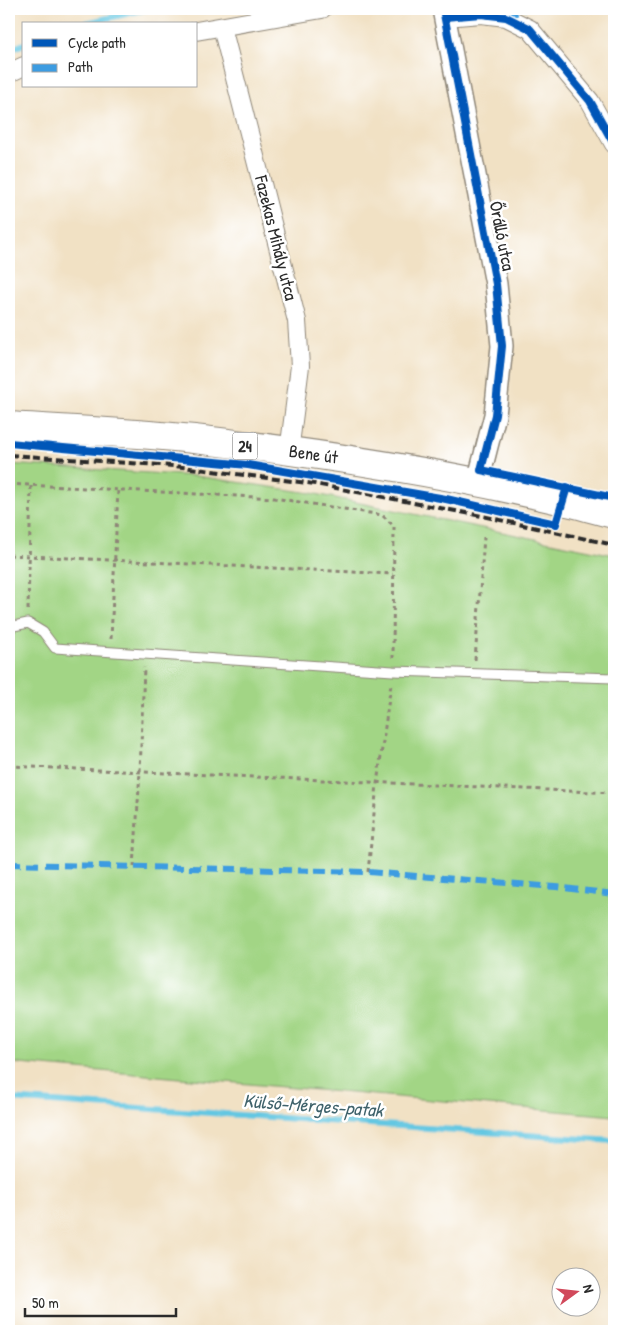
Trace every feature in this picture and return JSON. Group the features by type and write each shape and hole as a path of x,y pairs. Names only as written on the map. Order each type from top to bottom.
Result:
{"main road":[{"name":"Bene út","path":"9,426 192,439 385,466 480,477 614,514"}],"street":[{"path":"198,31 322,9"},
{"path":"444,13 481,14 506,18 530,29 590,101 614,144"},
{"name":"Őrálló utca","path":"444,13 496,284 502,346 495,415 480,477"},
{"name":"Fazekas Mihály utca","path":"222,27 297,321 300,366 289,452"},
{"path":"9,73 22,67"}],"lane":[{"path":"9,627 28,623 43,632 55,648 393,671 614,678"}],"path":[{"path":"9,484 274,498 382,516 394,526 393,671 377,784 368,872"},
{"path":"28,623 32,486"},
{"path":"110,652 113,560 118,490"},
{"path":"474,674 484,537"},
{"path":"9,555 393,574"},
{"path":"134,867 140,772 144,654"},
{"path":"9,766 377,784 614,793"}],"green space":[{"path":"9,464 196,476 311,493 614,555 614,1116 9,1063"}],"waterway":[{"path":"91,22 147,9"},
{"path":"9,50 22,45"},
{"name":"Külső-Mérges-patak","path":"9,1099 614,1141"}],"railway":[{"path":"9,455 174,466 315,484 482,516 614,545"}],"marked path":[{"path":"506,17 526,9"},
{"path":"9,864 368,872 556,887 614,894"}],"cycle path":[{"path":"443,9 496,284 502,346 495,415 481,470 614,498"},
{"path":"445,17 481,14 506,17 530,29 590,101 614,144"},
{"path":"9,443 248,465 446,499 556,524 567,487"}]}
